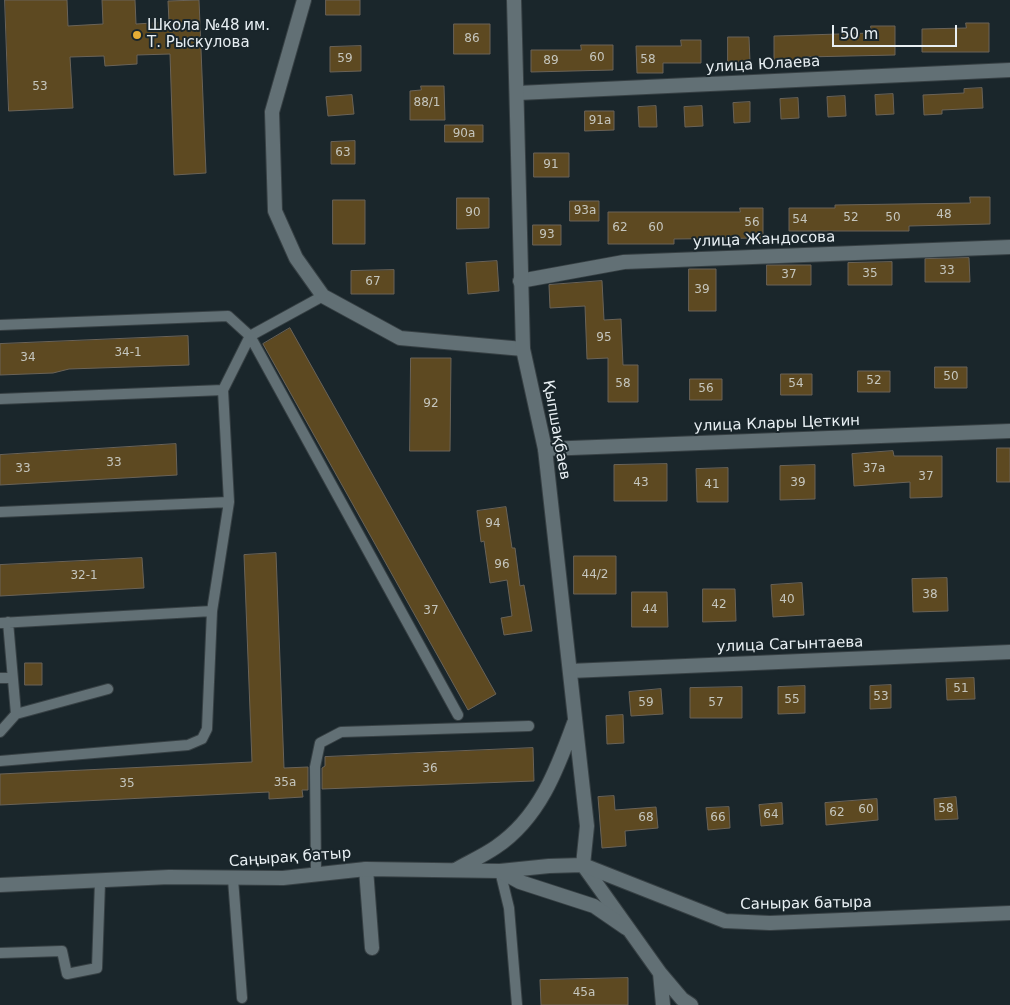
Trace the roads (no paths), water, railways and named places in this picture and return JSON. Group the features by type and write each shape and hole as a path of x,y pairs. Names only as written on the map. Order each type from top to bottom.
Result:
{"street":[{"path":"304,0 272,112 275,211 296,258 323,296 400,338 523,348"},
{"name":"Қыпшақбаев","path":"514,0 518,93 520,282 523,348 545,450 587,826 583,865"},
{"name":"улица Юлаева","path":"518,93 1010,70"},
{"name":"улица Жандосова","path":"520,282 624,262 1010,247"},
{"name":"улица Клары Цеткин","path":"545,450 1010,431"},
{"name":"улица Сагынтаева","path":"570,671 1010,652"},
{"path":"455,870 497,846 534,811 557,773 576,720"},
{"path":"583,865 626,928 660,973 682,999 691,1005"},
{"name":"Саңырақ батыр","path":"0,885 100,882 169,877 284,878 366,869 500,872 549,866 583,865"},
{"name":"Санырак батыра","path":"583,865 725,921 770,923 1010,913"},
{"path":"366,869 372,948"},
{"path":"500,872 520,882 594,906 626,928"},
{"path":"660,973 663,1005"}],"lane":[{"path":"0,761 188,745 202,739 207,729 212,611 229,502 222,390 250,336 323,296"},
{"path":"0,325 228,316 250,336 458,715"},
{"path":"0,399 222,390"},
{"path":"0,512 229,502"},
{"path":"16,714 4,622 212,611"},
{"path":"0,678 12,678"},
{"path":"0,732 16,714 108,689"},
{"path":"316,873 315,767 320,743 341,732 529,726"},
{"path":"500,872 509,908 517,1005"},
{"path":"233,879 242,998"},
{"path":"0,953 62,951 66,974 97,968 100,882"}],"place":[{"name":"Школа №48 им. Т. Рыскулова","path":"137,35"}]}
